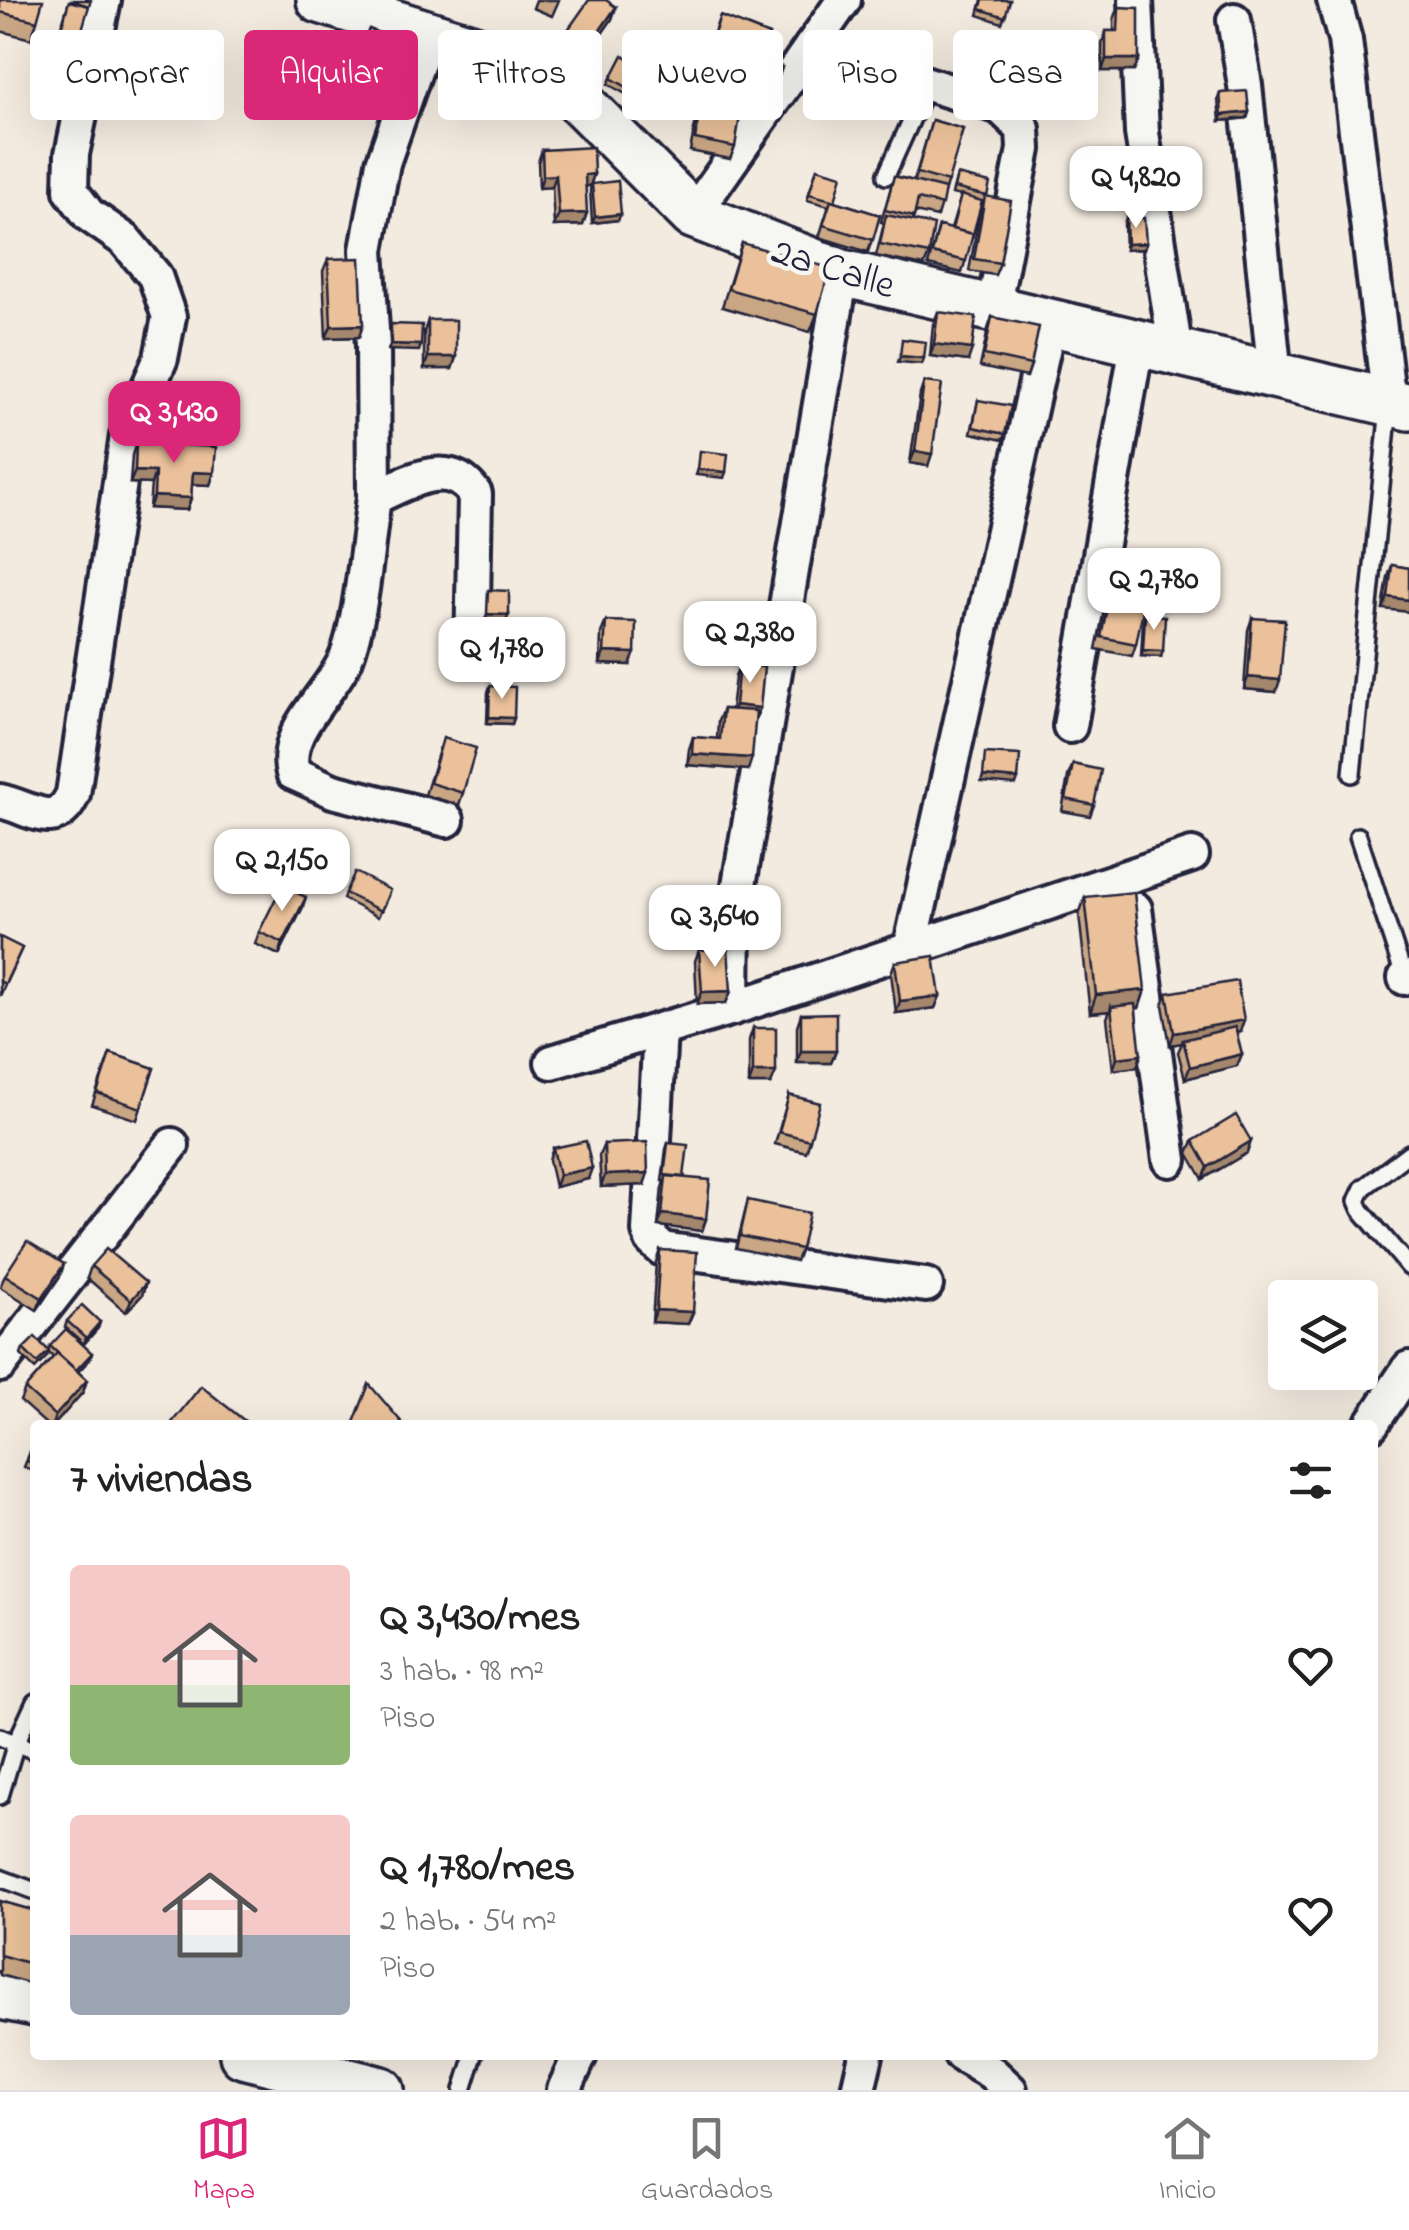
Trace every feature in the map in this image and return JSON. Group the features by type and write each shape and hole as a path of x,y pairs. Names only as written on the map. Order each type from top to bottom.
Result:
{"main road":[{"name":"2a Calle","path":"320,0 550,72 693,214 842,273 1399,405"},
{"path":"0,1996 30,2002"},
{"path":"283,2060 330,2066 381,2090"}],"street":[{"path":"0,800 57,816 67,808 73,794 127,436 160,358 170,317 155,276 125,240 89,215 71,192 72,154 104,0"},
{"path":"823,30 844,0"},
{"path":"1070,726 1156,349 1136,0"},
{"path":"1334,0 1345,40 1399,405"},
{"path":"1234,20 1245,85 1275,376"},
{"path":"428,34 383,162 367,250 373,346 374,498 346,659 317,702 289,760 293,774 333,791 447,820"},
{"path":"693,214 803,58"},
{"path":"933,85 1000,107 1023,129 1024,149 993,310"},
{"path":"733,1008 734,916 842,273"},
{"path":"910,949 1049,324"},
{"path":"374,498 434,473 467,482 474,494 472,658"},
{"path":"552,1062 733,1008 1192,855"},
{"path":"1130,875 1170,1160"},
{"path":"660,1030 649,1231 656,1245 662,1249 926,1285"},
{"path":"0,1365 172,1144"},
{"path":"1374,1420 1409,1368"},
{"path":"564,2090 578,2060"},
{"path":"858,2090 865,2060"},
{"path":"970,2060 992,2072 1010,2090"}],"lane":[{"path":"886,176 911,120"},
{"path":"1352,774 1399,405"},
{"path":"1358,836 1408,981"},
{"path":"1409,1152 1363,1188 1357,1200 1360,1210 1409,1267"},
{"path":"0,1796 8,1740 30,1709"},
{"path":"0,1878 30,1889"},
{"path":"463,2090 472,2060"}],"building":[{"path":"0,0 43,0 37,21 0,12"},
{"path":"70,0 91,0 89,6"},
{"path":"589,0 606,0 616,7 600,30 568,30"},
{"path":"983,0 1010,0 1005,17 980,9"},
{"path":"69,1 89,6 82,30 61,30"},
{"path":"1119,7 1139,8 1139,59 1106,59 1106,31 1118,31"},
{"path":"720,16 756,30 715,30"},
{"path":"622,57 622,84 611,78"},
{"path":"1247,91 1249,112 1222,115 1220,93"},
{"path":"698,120 739,120 735,147 695,139"},
{"path":"932,120 963,129 948,182 917,173"},
{"path":"593,147 594,174 585,175 587,213 559,214 556,175 543,176 542,150"},
{"path":"817,168 842,175 835,201 809,194"},
{"path":"957,175 990,183 987,196 954,188"},
{"path":"894,176 945,189 942,205 918,199 914,217 885,210"},
{"path":"618,181 621,214 595,217 592,184"},
{"path":"961,195 982,201 972,238 973,234 952,229"},
{"path":"985,196 1011,201 1000,263 974,259"},
{"path":"831,200 880,215 873,240 823,225"},
{"path":"886,215 934,225 929,254 880,244"},
{"path":"1126,218 1144,218 1146,243 1127,244"},
{"path":"939,226 973,234 966,261 932,253"},
{"path":"742,243 830,268 817,314 728,289"},
{"path":"360,258 363,325 331,326 328,259"},
{"path":"938,312 976,317 972,349 934,344"},
{"path":"992,317 1039,327 1031,365 984,355"},
{"path":"428,320 456,320 456,357 428,357"},
{"path":"391,324 422,325 421,345 391,344"},
{"path":"902,339 926,342 924,358 900,356"},
{"path":"924,382 942,384 932,454 915,451"},
{"path":"978,400 1011,406 1005,434 973,427"},
{"path":"136,443 216,447 214,473 193,472 191,498 154,496 155,472 135,471"},
{"path":"700,451 728,454 726,472 698,469"},
{"path":"1392,565 1409,568 1409,600 1388,597"},
{"path":"488,590 509,591 509,615 487,614"},
{"path":"1109,598 1144,605 1136,644 1101,637"},
{"path":"1145,615 1165,616 1163,651 1143,650"},
{"path":"1252,618 1285,620 1280,680 1248,677"},
{"path":"606,621 636,622 635,653 604,652"},
{"path":"739,665 764,667 760,708 735,705"},
{"path":"490,686 515,687 514,718 489,717"},
{"path":"723,709 756,711 752,758 692,754 693,737 720,739"},
{"path":"443,738 476,748 463,793 430,783"},
{"path":"985,753 1020,755 1018,779 983,776"},
{"path":"1073,764 1101,770 1094,805 1066,799"},
{"path":"355,872 390,890 381,911 345,893"},
{"path":"282,886 306,897 283,943 259,932"},
{"path":"1134,892 1145,990 1096,995 1085,897"},
{"path":"0,937 22,948 5,984 0,981"},
{"path":"728,948 731,991 702,992 699,950"},
{"path":"934,956 940,996 900,1001 895,962"},
{"path":"1237,981 1244,1020 1174,1033 1167,993"},
{"path":"1135,1004 1141,1055 1117,1058 1111,1007"},
{"path":"836,1013 836,1051 801,1051 801,1014"},
{"path":"1235,1027 1242,1054 1190,1067 1183,1040"},
{"path":"753,1028 776,1028 776,1072 753,1072"},
{"path":"110,1053 154,1068 141,1108 97,1093"},
{"path":"789,1095 820,1103 810,1140 779,1132"},
{"path":"1236,1115 1251,1141 1208,1167 1193,1141"},
{"path":"586,1141 592,1168 559,1175 553,1148"},
{"path":"647,1142 648,1173 605,1175 604,1144"},
{"path":"668,1143 688,1145 684,1177 664,1175"},
{"path":"666,1176 710,1180 706,1219 662,1214"},
{"path":"748,1200 809,1213 801,1249 740,1236"},
{"path":"27,1241 64,1264 42,1298 5,1275"},
{"path":"106,1249 146,1283 131,1300 91,1266"},
{"path":"660,1250 697,1252 693,1312 656,1310"},
{"path":"82,1305 100,1322 86,1338 67,1321"},
{"path":"66,1329 92,1353 76,1370 50,1346"},
{"path":"35,1337 49,1351 37,1363 23,1349"},
{"path":"57,1353 87,1380 55,1416 25,1389"},
{"path":"369,1384 400,1420 355,1420"},
{"path":"201,1386 244,1420 174,1420"},
{"path":"0,1901 30,1910 30,1964 0,1955"}]}
